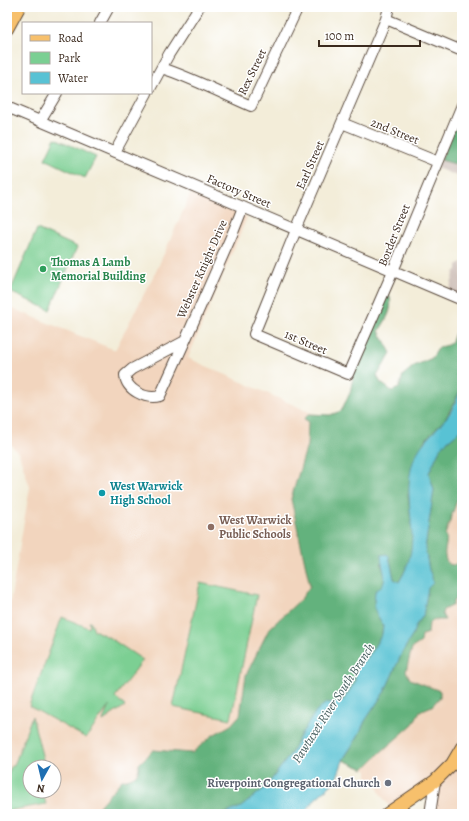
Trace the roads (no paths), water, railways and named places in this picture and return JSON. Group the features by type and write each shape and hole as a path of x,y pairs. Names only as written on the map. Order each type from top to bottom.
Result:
{"main road":[{"path":"7,29 20,7"},
{"path":"387,814 457,765 462,747"}],"street":[{"path":"101,22 109,7"},
{"path":"152,84 200,7"},
{"name":"Rex Street","path":"162,68 178,73 251,106 298,7"},
{"name":"Earl Street","path":"254,334 296,230 386,19 389,7"},
{"path":"386,19 462,51"},
{"path":"40,121 56,94"},
{"path":"114,152 146,94"},
{"name":"Border Street","path":"348,374 393,271 462,105"},
{"name":"Factory Street","path":"7,107 462,300"},
{"name":"2nd Street","path":"342,123 438,162"},
{"name":"Webster Knight Drive","path":"185,341 132,369 125,375 125,380 130,387 140,394 155,397 160,396 185,341 234,230 243,207"},
{"name":"1st Street","path":"254,334 348,374"},
{"path":"430,814 435,781"}],"water":[{"name":"Pawtuxet River South Branch","path":"462,387 462,429 444,444 439,451 429,473 434,490 425,548 433,583 428,588 423,616 416,625 385,691 365,721 357,738 344,758 337,777 332,784 315,799 304,814 224,814 241,807 266,787 292,752 316,711 326,703 342,702 355,682 356,666 362,661 365,661 382,634 383,625 376,613 374,604 375,591 383,583 384,579 381,555 387,554 389,556 394,579 399,582 407,567 411,552 412,539 409,484 413,461 420,448 448,416"}],"place":[{"name":"Thomas A Lamb Memorial Building","path":"43,269"},
{"name":"West Warwick High School","path":"102,493"},
{"name":"West Warwick Public Schools","path":"211,527"},
{"name":"Riverpoint Congregational Church","path":"388,783"}]}
